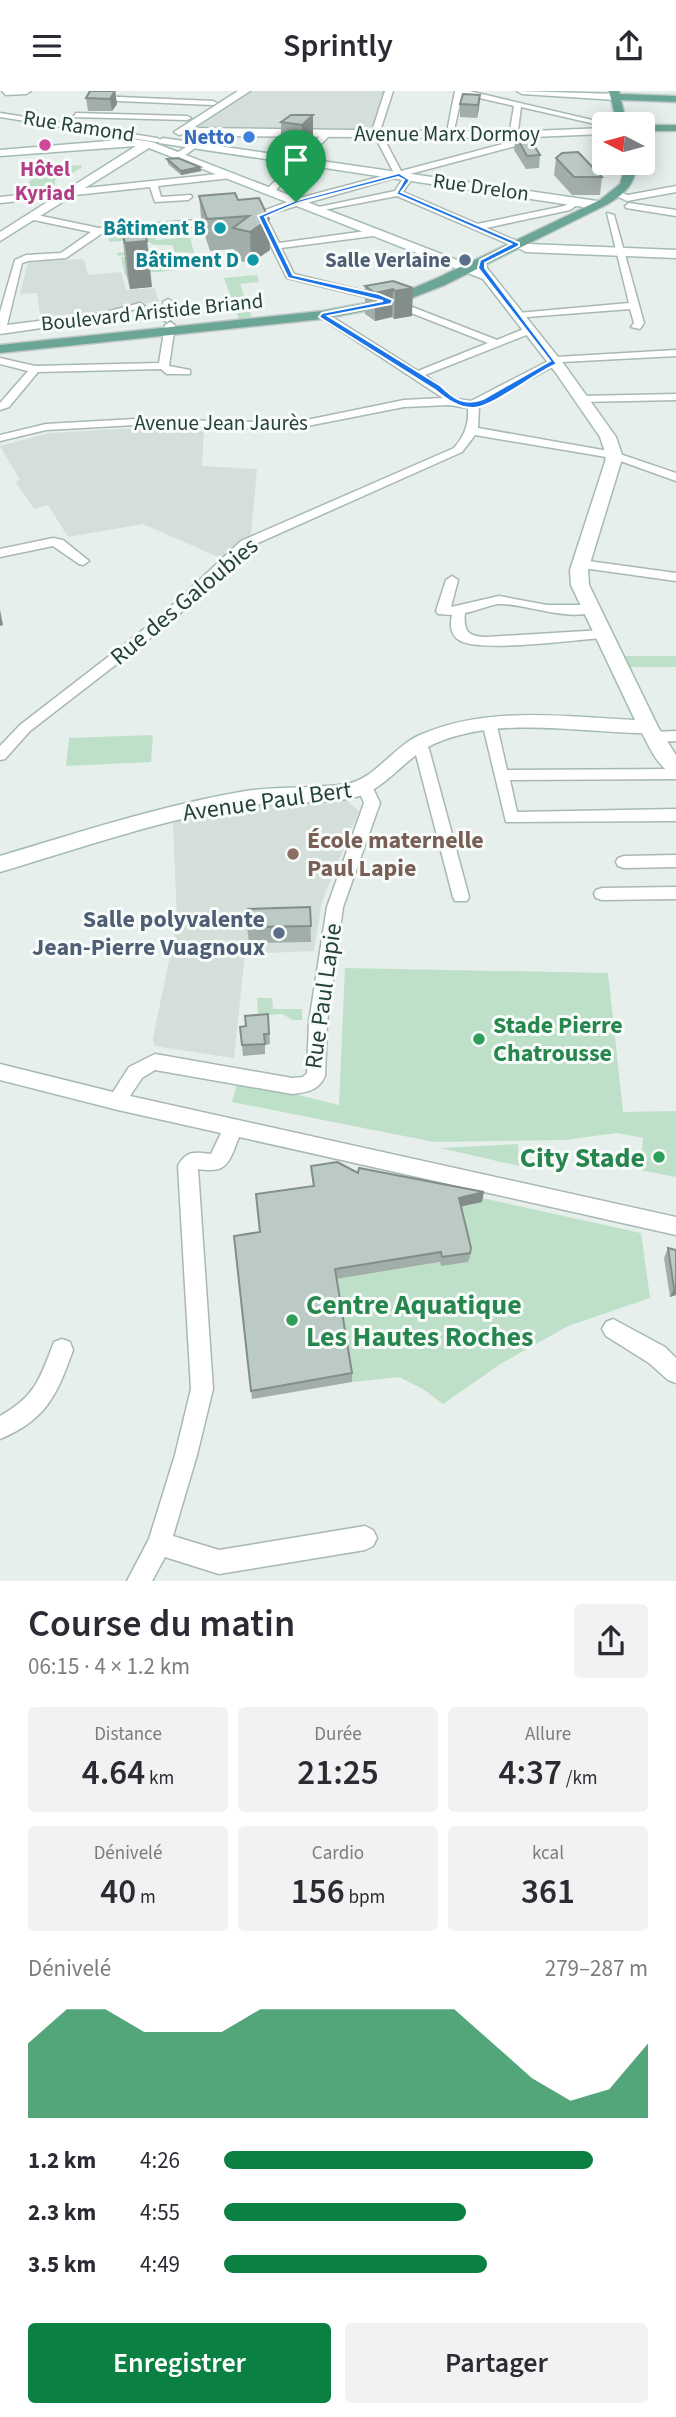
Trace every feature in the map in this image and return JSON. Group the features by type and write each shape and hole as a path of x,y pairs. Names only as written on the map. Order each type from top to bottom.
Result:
{"main road":[{"path":"0,100 6,91 26,91"},
{"path":"0,237 231,91"},
{"path":"0,153 149,144 183,130 245,91"},
{"path":"522,91 647,94 676,99"},
{"path":"615,94 619,112"},
{"path":"183,130 183,125 210,108 213,103"},
{"path":"655,128 676,128"},
{"name":"Avenue Marx Dormoy","path":"183,130 207,133"},
{"name":"Avenue Marx Dormoy","path":"171,135 207,133 523,136 592,132"},
{"path":"149,144 487,276"},
{"name":"Rue Drelon","path":"149,144 194,146 399,174 571,200 592,207"},
{"path":"108,146 124,157"},
{"path":"624,199 631,175"},
{"name":"Boulevard Aristide Briand","path":"0,349 169,325 322,315 391,302 421,291 592,207 624,199"},
{"path":"516,244 526,248 676,254"},
{"path":"482,262 481,268 555,362 608,437 614,455 581,564 580,585 651,732 663,753 676,768"},
{"name":"Avenue Paul Bert","path":"0,864 181,811 249,798 338,793 365,786 417,744 446,732 559,721 651,732"}],"street":[{"path":"389,91 377,126 399,174 407,180 398,193"},
{"path":"449,135 459,93 481,93 592,121"},
{"path":"90,94 140,95 213,103"},
{"path":"120,132 140,95"},
{"path":"32,216 99,231 261,216 296,202 523,136 518,104"},
{"path":"70,125 79,111 187,118"},
{"name":"Rue Ramond","path":"0,114 120,132 149,144"},
{"path":"269,191 326,135"},
{"path":"178,156 194,146"},
{"path":"0,200 228,176"},
{"path":"153,184 158,200 188,197"},
{"path":"610,215 624,199 676,189"},
{"path":"313,209 398,193 516,244"},
{"path":"624,199 676,213"},
{"path":"476,227 567,208 573,205 571,200"},
{"path":"592,207 610,215"},
{"path":"610,215 639,323 636,327"},
{"path":"261,216 290,276 376,296 496,344"},
{"path":"99,231 63,256 26,258 18,262 1,330 103,316 140,306"},
{"path":"276,246 373,233"},
{"path":"168,302 171,316 164,366 167,371 187,372"},
{"path":"518,316 634,306"},
{"path":"322,315 417,375 452,401"},
{"path":"417,375 530,330"},
{"path":"676,353 560,359 473,405 473,431 614,455 676,477"},
{"path":"0,361 35,369 164,366"},
{"path":"0,407 5,405 35,369"},
{"path":"581,399 676,397"},
{"name":"Avenue Jean Jaurès","path":"0,437 46,427 135,422 292,426 316,423 371,408 452,401 473,405"},
{"name":"Rue des Galoubies","path":"1,752 25,728 166,619 245,544 279,527 444,458 458,450 473,431"},
{"path":"0,553 53,542 59,543 83,561"},
{"path":"581,564 676,577"},
{"path":"452,580 443,611 459,611 499,600 547,609 590,609"},
{"path":"459,611 457,626 461,634 477,642 602,634"},
{"path":"490,726 511,818 676,815"},
{"path":"651,732 676,736"},
{"path":"417,744 422,749 461,897"},
{"path":"502,775 676,774"},
{"name":"Rue Paul Lapie","path":"118,1102 127,1079 143,1066 155,1062 292,1086 308,1084 316,1076 318,1022 335,907 372,803 365,786"},
{"path":"624,862 676,862"},
{"path":"602,894 676,893"},
{"path":"0,1072 118,1102 676,1226"},
{"path":"139,1580 159,1544 186,1455 202,1389 188,1166 193,1160 215,1163 222,1155 233,1126"},
{"path":"613,1329 657,1355 676,1372"},
{"path":"0,1428 37,1405 47,1394 62,1350"},
{"path":"159,1544 219,1562 365,1538"}],"shaded area":[{"path":"252,91 387,91 371,133 193,130"},
{"path":"84,260 88,275 121,272 126,290 155,288 159,302 129,305 130,308 54,316 54,319 41,321 37,293 20,294 28,262"},
{"path":"138,428 204,431 202,466 257,469 251,534 221,558 143,524 68,537 48,505 34,509 15,481 20,480 0,446 49,433"},
{"path":"345,799 359,811 322,902 314,951 245,954 234,1058 154,1046 153,1038 177,922 173,821 189,816 273,804"}],"green space":[{"path":"82,167 65,178 55,179 55,185 29,188 33,177 45,170"},
{"path":"153,231 156,240 190,237 194,253 175,252 172,245 154,245 147,241 150,253 118,256 117,253 138,251 136,240 109,242 108,235"},
{"path":"169,253 197,259 200,268 125,275 121,257"},
{"path":"257,275 259,282 240,284 252,318 239,319 224,278"},
{"path":"622,656 676,656 676,667 628,667"},
{"path":"153,735 151,762 66,766 69,738"},
{"name":"Stade Pierre Chatrousse","path":"345,968 608,973 623,1112 676,1111 676,1177 640,1170 643,1138 617,1133 564,1140 434,1142 232,1102 238,1080 339,1105"},
{"path":"257,998 272,998 273,1009 302,1009 302,1020 293,1020 282,1014 258,1016"},
{"path":"518,1144 519,1166 440,1148"},
{"path":"478,1197 641,1233 650,1298 568,1326 502,1363 443,1404 423,1389 399,1377 352,1382 335,1279 440,1262 440,1266 450,1209 472,1205 471,1200"}],"building":[{"path":"90,91 115,91 110,99 86,98"},
{"path":"463,94 480,95 478,105 460,104"},
{"path":"291,115 313,115 302,125 281,122"},
{"path":"516,136 528,136 540,155 527,156"},
{"path":"578,152 592,167 592,175 602,177 574,177 556,158 562,153"},
{"path":"178,158 200,167 181,171 167,159"},
{"path":"235,193 238,200 259,198 269,219 250,232 233,228 249,216 207,219 199,196"},
{"path":"144,230 147,241 125,243 122,232"},
{"path":"393,281 413,288 375,293 365,286"},
{"path":"310,907 311,926 247,927 248,909"},
{"path":"268,1014 269,1034 264,1034 265,1044 242,1045 240,1027 246,1026 245,1016"},
{"name":"Centre Aquatique Les Hautes Roches","path":"337,1162 358,1173 359,1168 484,1192 459,1198 470,1253 442,1257 441,1252 335,1269 352,1373 251,1391 234,1236 260,1232 256,1194 314,1186 311,1166"},
{"path":"668,1248 676,1250 674,1288"}],"place":[{"name":"Netto","path":"249,137"},
{"name":"Hôtel Kyriad","path":"45,145"},
{"name":"Bâtiment B","path":"220,228"},
{"name":"Bâtiment D","path":"253,260"},
{"name":"Salle Verlaine","path":"465,260"},
{"name":"École maternelle Paul Lapie","path":"293,854"},
{"name":"Salle polyvalente Jean-Pierre Vuagnoux","path":"279,933"},
{"name":"Stade Pierre Chatrousse","path":"479,1039"},
{"name":"City Stade","path":"659,1157"},
{"name":"Centre Aquatique Les Hautes Roches","path":"292,1320"}],"route":[{"path":"399,174 407,180 398,193 516,244 482,262 481,268 555,362 538,369 486,401 473,405 452,401 438,388 322,315 391,302 290,276 265,219 261,216 296,202 399,174"}]}
